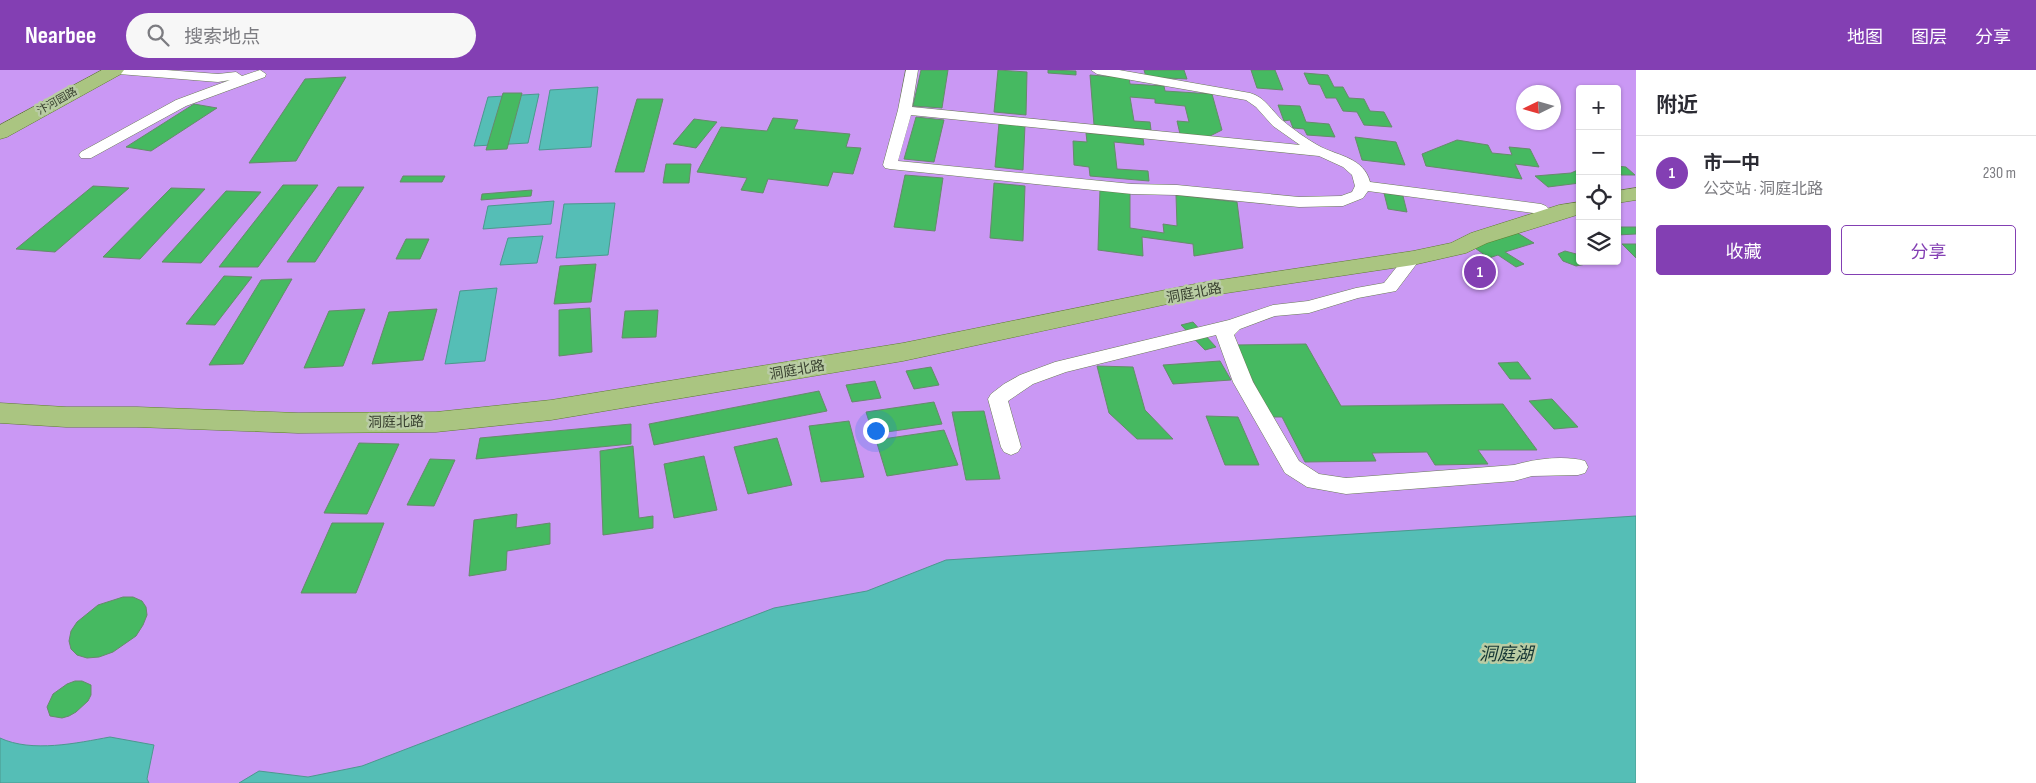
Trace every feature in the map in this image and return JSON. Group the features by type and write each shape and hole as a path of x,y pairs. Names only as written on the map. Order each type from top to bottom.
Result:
{"main road":[{"name":"汴河园路","path":"50,86 82,70"},
{"name":"汴河园路","path":"0,134 114,70"},
{"name":"汴河园路","path":"0,114 25,100"},
{"path":"1621,196 1636,194"},
{"path":"1621,202 1636,200"},
{"name":"洞庭北路","path":"0,403 44,406 302,413 420,414 570,399 925,340 1171,289 1420,243 1456,235 1541,209 1576,203"},
{"name":"洞庭北路","path":"0,413 66,417 137,417 307,423 436,422 551,410 903,352 1200,290 1412,258 1458,248 1479,238 1576,209"}],"street":[{"path":"119,70 218,78 265,72"},
{"path":"912,70 905,110 890,165 1315,203 1343,201 1358,195 1363,186 1363,179 1351,164 1318,151 1274,119 1264,106 1250,97 1097,70"},
{"path":"86,155 182,103 265,72"},
{"path":"905,110 1318,151"},
{"path":"1363,186 1541,209"},
{"path":"1011,448 998,399 1009,389 1026,380 1058,369 1234,325 1273,311 1309,307 1356,293 1390,287 1412,258"},
{"path":"1234,325 1225,334 1243,382 1292,466 1314,481 1346,486 1514,473 1532,468 1578,467"}],"shaded area":[{"path":"0,70 1636,70 1636,783 0,783"}],"water":[{"path":"598,87 591,147 539,150 550,90"},
{"path":"539,94 528,143 474,146 488,97"},
{"path":"554,201 551,224 483,229 488,206"},
{"path":"615,203 608,255 556,258 564,204"},
{"path":"543,236 537,263 500,265 508,238"},
{"path":"497,288 485,361 445,364 460,291"},
{"name":"洞庭湖","path":"1636,516 1636,783 239,783 259,771 308,777 362,766 774,608 867,591 946,560"},
{"path":"110,737 154,745 147,779 149,783 0,783 0,738 13,743 40,746 69,744"}],"building":[{"path":"921,70 948,70 942,108 913,106"},
{"path":"998,70 1027,72 1026,115 994,112"},
{"path":"1048,70 1076,71 1076,75 1048,73"},
{"path":"1144,70 1184,70 1187,79 1146,77"},
{"path":"1251,70 1275,70 1283,90 1257,88"},
{"path":"1304,73 1328,75 1334,87 1343,87 1349,98 1364,99 1370,111 1384,112 1392,127 1364,125 1357,112 1343,111 1336,98 1326,98 1320,85 1309,84"},
{"path":"1090,75 1129,78 1130,84 1164,86 1165,91 1212,94 1222,130 1208,137 1180,134 1177,121 1189,122 1185,106 1155,103 1155,99 1130,97 1134,121 1150,122 1151,130 1094,125"},
{"path":"346,77 296,161 249,163 305,79"},
{"path":"503,93 522,93 507,149 486,150"},
{"path":"637,99 663,99 644,172 615,172"},
{"path":"194,104 217,108 151,151 126,147"},
{"path":"1278,105 1300,106 1306,122 1329,124 1335,137 1307,135 1304,129 1293,128 1290,120 1284,121"},
{"path":"916,117 944,120 934,162 904,159"},
{"path":"773,118 798,120 794,129 850,134 846,147 861,148 853,174 833,172 828,186 768,179 763,193 741,190 747,178 697,172 721,127 767,131"},
{"path":"694,119 717,122 696,148 673,144"},
{"path":"999,123 1025,125 1023,170 995,167"},
{"path":"1086,133 1143,138 1144,145 1114,142 1117,169 1148,171 1149,181 1090,176 1089,167 1074,165 1073,141 1087,142"},
{"path":"1355,137 1396,142 1405,165 1362,160"},
{"path":"1457,140 1488,145 1492,153 1512,155 1509,147 1530,149 1539,167 1515,164 1522,179 1426,166 1422,154"},
{"path":"666,164 691,164 689,183 663,183"},
{"path":"1621,166 1626,167 1635,175 1621,175"},
{"path":"1576,171 1576,184 1548,187 1535,176 1571,173"},
{"path":"905,175 943,178 935,231 894,227"},
{"path":"403,176 445,176 442,182 400,182"},
{"path":"994,183 1025,186 1023,241 990,238"},
{"path":"283,185 318,185 258,267 219,267"},
{"path":"93,186 129,188 55,252 16,249"},
{"path":"338,187 364,187 315,262 287,262"},
{"path":"171,188 205,189 140,259 103,257"},
{"path":"1100,189 1130,192 1130,228 1164,233 1163,224 1177,226 1176,195 1237,202 1243,248 1194,256 1193,244 1142,237 1143,256 1098,250"},
{"path":"532,190 531,196 481,200 482,194"},
{"path":"226,191 261,192 201,263 162,262"},
{"path":"1384,193 1403,196 1407,212 1388,209"},
{"path":"1621,227 1636,227 1636,234 1621,235"},
{"path":"1516,232 1534,243 1505,252 1524,264 1516,267 1498,255 1489,258 1472,246"},
{"path":"406,239 429,239 420,259 396,259"},
{"path":"1622,244 1636,244 1636,258"},
{"path":"1565,251 1576,254 1576,265 1581,265 1576,266 1563,261 1558,254"},
{"path":"596,264 591,302 554,304 560,266"},
{"path":"224,276 252,277 215,325 186,324"},
{"path":"292,279 243,364 209,365 261,280"},
{"path":"590,308 592,352 559,356 559,310"},
{"path":"365,309 343,366 304,368 329,311"},
{"path":"437,309 423,360 372,364 389,312"},
{"path":"658,310 656,337 622,338 625,311"},
{"path":"1193,322 1216,347 1205,350 1181,325"},
{"path":"1306,344 1341,406 1503,404 1537,450 1478,450 1488,464 1435,465 1427,452 1372,453 1376,461 1305,462 1282,417 1271,417 1235,345"},
{"path":"1220,361 1231,380 1173,384 1163,365"},
{"path":"1518,362 1531,379 1510,379 1498,363"},
{"path":"1097,366 1133,367 1145,410 1173,439 1137,439 1109,413"},
{"path":"931,367 939,385 914,389 906,371"},
{"path":"875,381 881,398 852,402 846,385"},
{"path":"819,391 827,411 654,445 649,424"},
{"path":"1552,399 1578,427 1554,429 1529,401"},
{"path":"934,402 942,424 873,434 866,412"},
{"path":"984,411 1000,479 966,480 952,412"},
{"path":"1206,416 1238,417 1259,465 1225,465"},
{"path":"849,421 864,477 821,482 809,426"},
{"path":"631,424 631,444 476,459 480,438"},
{"path":"944,430 958,465 887,476 876,440"},
{"path":"777,438 792,485 748,494 734,447"},
{"path":"359,443 399,444 367,514 324,513"},
{"path":"633,446 639,518 653,516 653,528 603,535 600,451"},
{"path":"704,456 717,510 674,518 664,464"},
{"path":"430,459 455,460 434,506 407,505"},
{"path":"517,514 516,528 550,523 550,544 507,551 506,570 469,576 474,520"},
{"path":"332,523 384,523 356,593 301,593"},
{"path":"123,597 133,597 142,601 146,607 147,615 136,636 113,652 99,657 87,658 77,655 71,649 69,641 71,631 77,622 98,605"},
{"path":"75,681 82,681 91,685 91,695 88,701 69,716 62,718 50,716 47,707 53,694"}],"place":[{"name":"市一中","path":"1480,272"}]}
